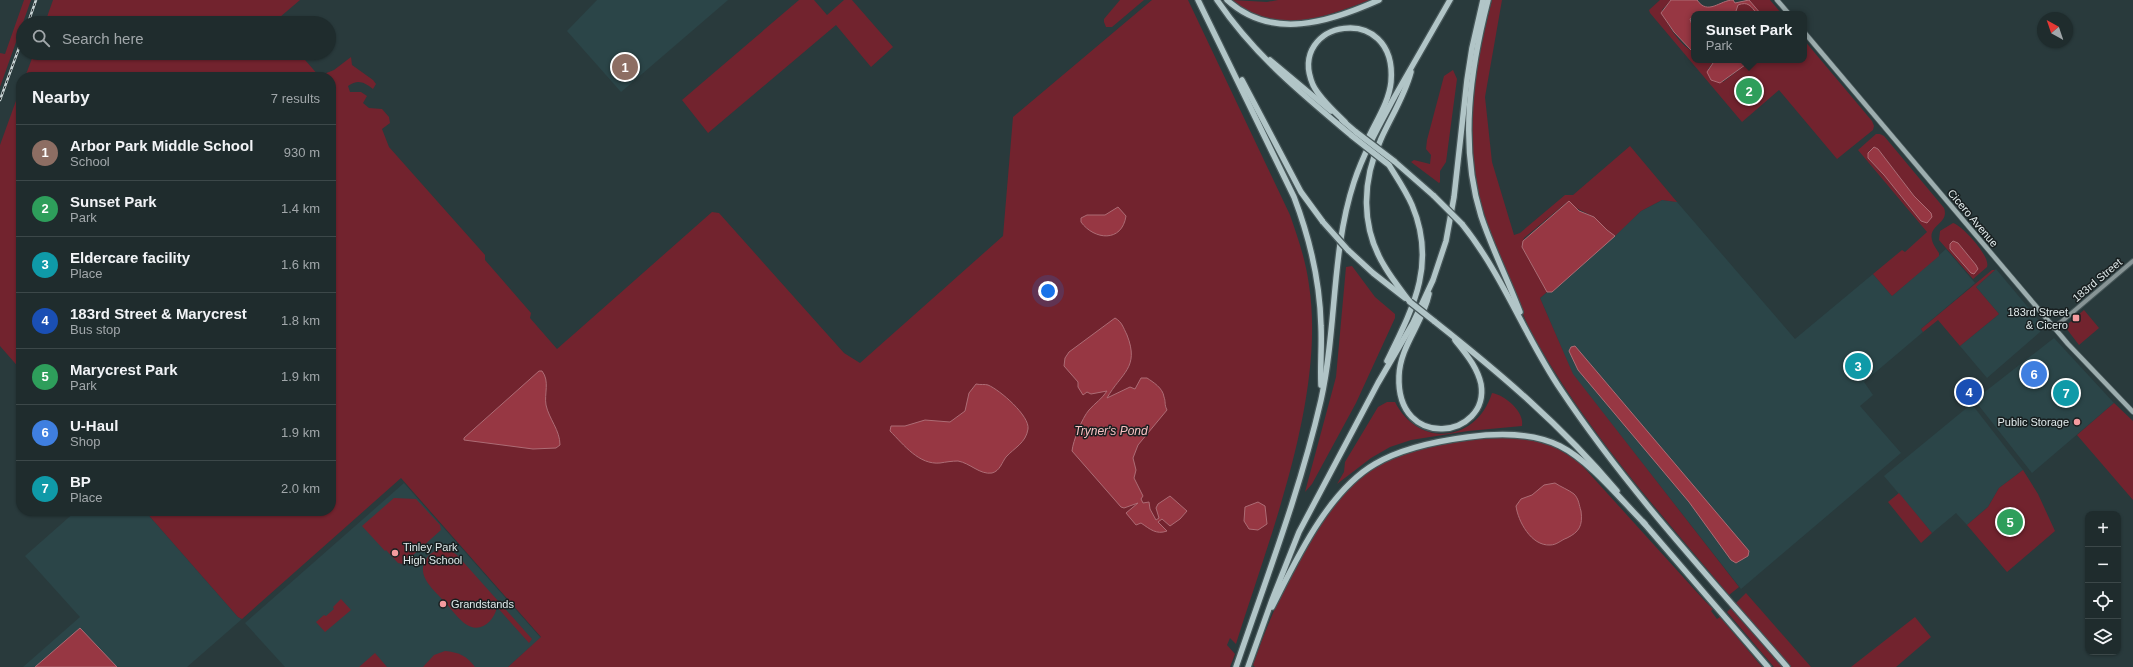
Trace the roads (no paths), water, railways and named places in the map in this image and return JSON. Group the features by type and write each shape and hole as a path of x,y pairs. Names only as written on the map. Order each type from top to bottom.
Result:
{"highway":[{"path":"1198,0 1294,197 1312,253 1321,326 1321,399"},
{"path":"1217,0 1231,21 1274,70 1434,196 1462,224 1475,240 1499,280 1528,335 1560,389 1611,462 1787,667"},
{"path":"1227,0 1253,17 1270,23 1290,25 1314,22 1379,0"},
{"path":"1236,667 1292,502 1321,399 1331,339 1343,224 1355,179 1373,136 1450,0"},
{"path":"1450,333 1475,368 1481,385 1480,398 1477,407 1468,419 1451,428 1438,430 1420,424 1409,414 1403,403 1399,382 1402,355 1428,302 1433,280 1446,241 1454,197 1461,125 1471,55 1483,0"},
{"path":"1488,0 1476,58 1468,113 1473,179 1482,216 1528,335"},
{"path":"1354,134 1314,87 1309,64 1312,52 1322,36 1334,29 1353,26 1370,31 1381,41 1388,54 1391,70 1388,95 1357,163 1355,179"},
{"path":"1220,43 1301,192 1323,222 1348,250 1398,290 1410,302 1450,333 1548,416 1604,476 1768,667"},
{"path":"1252,45 1345,122"},
{"path":"1398,290 1384,266 1371,237 1367,215 1366,188 1372,159 1409,80 1413,64"},
{"path":"1378,383 1416,298 1423,262 1421,233 1416,215 1392,163"},
{"path":"1248,667 1299,532 1378,383 1413,323 1433,280"},
{"path":"1262,627 1300,552 1324,515 1350,483 1375,463 1419,447 1449,440 1479,436 1508,435 1543,439 1560,446 1580,459 1645,524"}],"main road":[{"path":"1777,0 1786,11"},
{"name":"Cicero Avenue","path":"1807,36 2054,328 2091,370 2133,412"},
{"name":"183rd Street","path":"2054,328 2133,261"}],"water":[{"path":"1671,0 1697,0 1701,5 1710,7 1733,0 1735,3 1749,0 1758,11 1754,11 1747,4 1741,4 1738,5 1736,11 1691,11 1691,50 1674,32 1661,13"},
{"path":"1713,63 1748,63 1720,83 1711,80 1707,72"},
{"path":"1874,147 1878,149 1914,196 1931,213 1932,217 1927,223 1921,221 1884,175 1868,158 1868,153"},
{"path":"1569,201 1579,211 1594,217 1615,236 1552,292 1547,292 1522,247 1523,241"},
{"path":"1118,207 1126,216 1119,231 1113,235 1100,235 1087,228 1081,222 1081,218 1087,215 1105,215"},
{"path":"1953,241 1958,243 1976,265 1978,269 1974,274 1971,273 1950,249 1950,244"},
{"name":"Tryner's Pond","path":"1115,318 1121,323 1127,335 1131,355 1127,370 1107,398 1130,387 1135,389 1141,378 1147,378 1160,388 1165,399 1167,410 1138,445 1133,458 1136,470 1134,478 1143,496 1141,499 1143,503 1149,502 1150,509 1156,520 1159,518 1156,508 1158,504 1170,496 1187,511 1180,519 1170,526 1162,519 1158,522 1167,531 1163,532 1153,531 1141,523 1136,525 1126,513 1138,503 1124,508 1121,507 1072,451 1076,436 1084,418 1089,410 1107,391 1091,394 1087,392 1083,395 1078,387 1078,382 1064,366 1065,358 1069,352"},
{"path":"1575,346 1749,551 1748,556 1736,563 1731,560 1689,502 1578,370 1569,351 1571,347"},
{"path":"539,371 542,371 546,379 546,405 558,434 560,445 556,448 533,449 464,440 464,438"},
{"path":"976,384 988,385 1000,392 1019,411 1027,424 1028,429 1025,438 1006,457 995,472 988,473 979,471 958,461 932,463 925,461 906,448 890,431 891,426 905,426 925,420 950,422 965,411 969,393"},
{"path":"1555,483 1574,494 1577,498 1581,511 1581,525 1575,533 1557,543 1550,545 1543,544 1531,537 1519,519 1516,506 1521,499 1532,495 1544,485"},
{"path":"1258,502 1265,506 1267,524 1258,530 1249,529 1244,521 1245,507"},
{"path":"80,628 117,667 35,667"}],"railway":[{"path":"30,16 36,0"},
{"path":"0,100 16,56"}],"place":[{"name":"Arbor Park Middle School","path":"625,67"},
{"name":"Sunset Park","path":"1749,91"},
{"name":"183rd Street & Cicero","path":"2076,318"},
{"name":"Eldercare facility","path":"1858,366"},
{"name":"U-Haul","path":"2034,374"},
{"name":"183rd Street & Marycrest","path":"1969,392"},
{"name":"BP","path":"2066,393"},
{"name":"Public Storage","path":"2077,422"},
{"name":"Marycrest Park","path":"2010,522"},
{"name":"Tinley Park High School","path":"395,553"},
{"name":"Grandstands","path":"443,604"}]}
